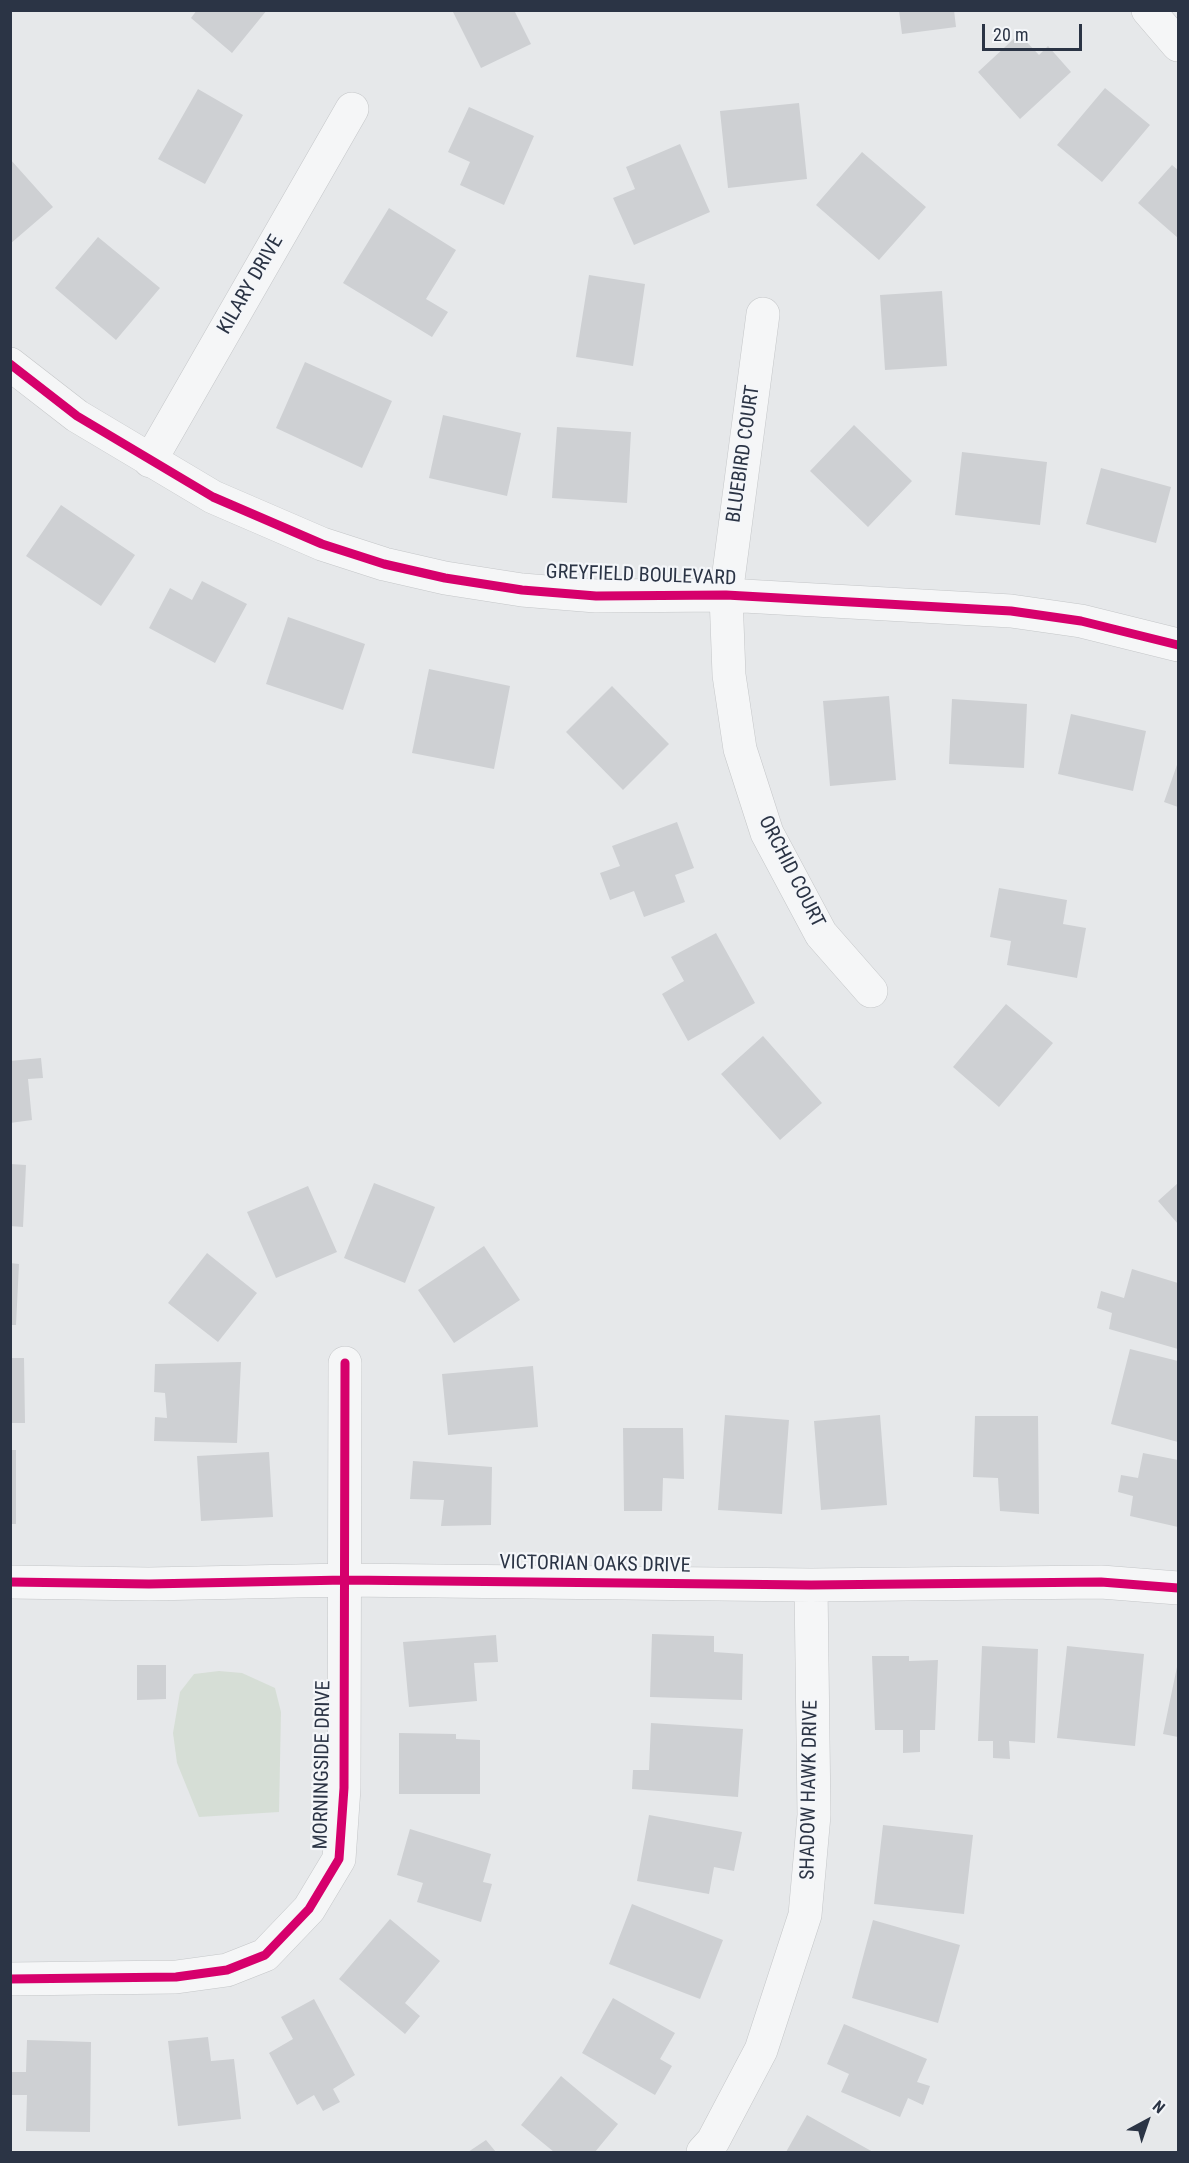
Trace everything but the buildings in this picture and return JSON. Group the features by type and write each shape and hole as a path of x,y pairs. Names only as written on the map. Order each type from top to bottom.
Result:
{"street":[{"path":"1148,10 1179,45"},
{"name":"KILARY DRIVE","path":"150,461 352,109"},
{"name":"BLUEBIRD COURT","path":"726,595 763,314"},
{"name":"GREYFIELD BOULEVARD","path":"10,364 77,416 213,498 322,544 394,567 445,578 533,591 596,596 726,595 1011,611 1081,621 1179,645"},
{"name":"ORCHID COURT","path":"726,595 729,675 740,749 767,833 822,934 871,991"},
{"name":"MORNINGSIDE DRIVE","path":"10,1979 176,1977 227,1970 265,1955 309,1909 339,1859 344,1788 345,1363"},
{"name":"VICTORIAN OAKS DRIVE","path":"10,1581 149,1584 345,1580 812,1585 1101,1582 1179,1588"},
{"name":"SHADOW HAWK DRIVE","path":"703,2152 713,2141 761,2050 805,1915 814,1815 812,1585"}],"shaded area":[{"path":"219,1671 242,1673 275,1688 281,1712 279,1812 199,1817 177,1763 173,1733 180,1692 194,1674"}],"cycle path":[{"path":"10,364 77,416 213,497 322,544 384,564 445,578 522,590 596,596 726,595 1011,611 1081,621 1178,645"},
{"path":"10,1979 176,1977 227,1970 265,1955 309,1909 339,1859 344,1788 345,1363"},
{"path":"10,1582 149,1584 345,1580 811,1585 1101,1582 1178,1588"}]}
